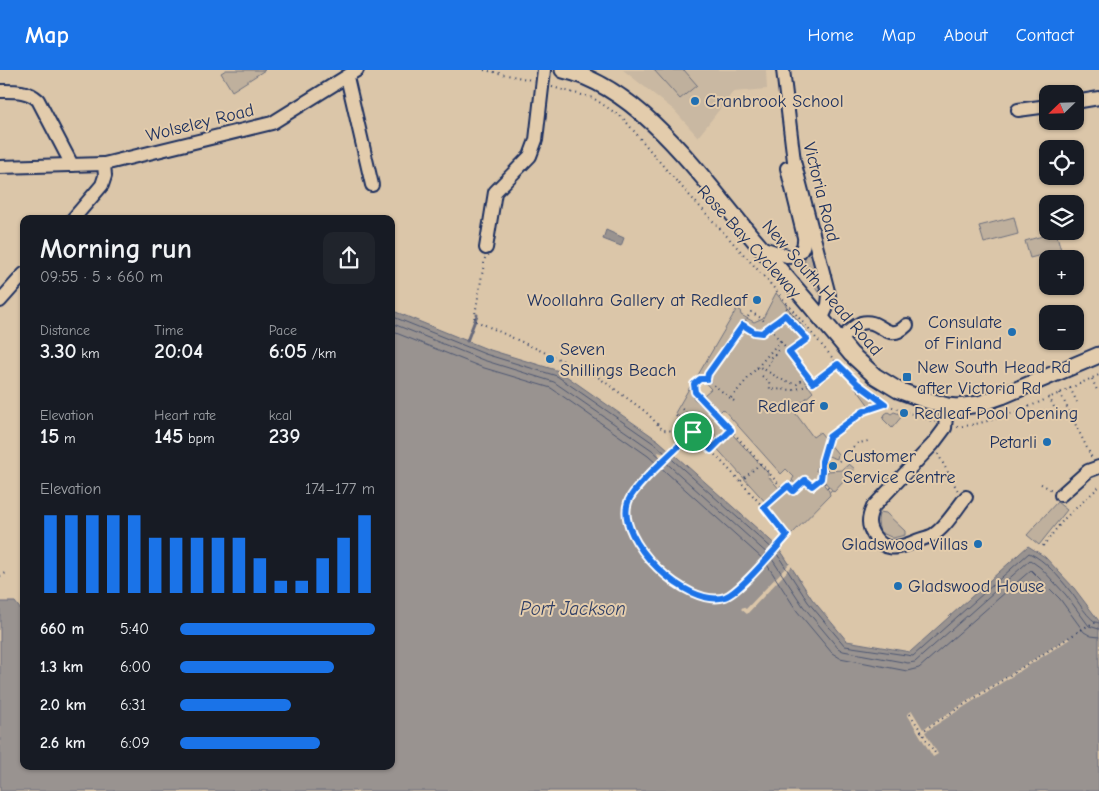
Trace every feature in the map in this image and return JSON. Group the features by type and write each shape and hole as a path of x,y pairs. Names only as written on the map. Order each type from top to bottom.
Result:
{"main road":[{"name":"New South Head Road","path":"563,70 589,78 608,88 650,121 677,148 839,341 855,358 883,382 898,390 947,406 967,406 990,401 1019,390 1099,355"}],"street":[{"path":"486,248 495,192 530,156 536,140 544,70"},
{"name":"Victoria Road","path":"783,70 794,160 829,295 828,305 821,320"},
{"path":"352,73 372,185"},
{"name":"Wolseley Road","path":"0,167 104,164 272,123 352,73"},
{"path":"760,247 790,257 801,251 804,243 784,153 784,90"},
{"path":"0,91 24,92 32,94 38,100 72,165"},
{"path":"1084,100 1099,98"},
{"path":"1018,110 1039,107"},
{"path":"76,215 102,185 105,176 104,164"},
{"path":"0,302 20,279"},
{"path":"839,341 859,323 871,322 892,333 900,332 907,325"},
{"path":"947,406 945,428 933,444 873,507 868,517 869,529 882,545 890,548 899,547 931,536 938,531 966,497"},
{"path":"1058,494 1088,471 1099,468"}],"path":[{"path":"484,70 534,81"},
{"name":"Rose Bay Cycleway","path":"550,86 592,98 623,118 788,304 838,364 858,384 885,404 927,420"},
{"path":"485,261 474,320 598,376 646,412 663,430 693,432"},
{"path":"797,265 810,267"},
{"path":"788,304 785,306 810,337 789,352"},
{"path":"707,379 708,374 751,312 769,326 813,383"},
{"path":"743,325 754,332 762,333 785,315 807,339"},
{"path":"731,398 780,341"},
{"path":"765,370 771,361 769,359 778,350 778,344"},
{"path":"762,376 769,380 770,388 794,390 813,383 838,364"},
{"path":"757,368 760,366 786,382 798,384 807,376"},
{"path":"958,427 986,422 1071,390 1099,375"},
{"path":"734,401 705,378 698,380 694,384 695,392 784,490"},
{"path":"1092,380 1097,390"},
{"path":"1071,390 1076,402"},
{"path":"1060,393 1090,453"},
{"path":"1049,397 1056,411"},
{"path":"764,507 788,486 793,491 805,480 812,486 821,479 822,461 829,437 864,411 885,404"},
{"path":"1029,406 1033,415"},
{"path":"682,409 700,426 702,423 720,441"},
{"path":"676,416 693,432 711,450 741,481 787,536 731,594 716,598 697,596 679,585 656,565 630,531 627,521 626,507 634,492 693,432"},
{"path":"711,450 731,430"},
{"path":"822,470 832,468 856,444 868,441"},
{"path":"938,453 956,490 966,497"},
{"path":"741,481 760,463"},
{"path":"821,479 831,491"},
{"path":"791,482 797,488"},
{"path":"1041,484 1058,494"},
{"path":"1043,546 1064,519 1099,487"},
{"path":"0,576 6,573"},
{"path":"922,732 1084,628 1093,623 1099,623"},
{"path":"910,714 935,753"}],"shaded area":[{"path":"226,70 265,70 232,91 221,73"},
{"name":"Cranbrook School","path":"623,70 766,70 767,89 733,92 698,137 674,110"},
{"path":"654,70 684,70 697,85 680,99"},
{"path":"1014,217 1018,234 984,243 979,226"},
{"path":"1039,237 1039,240 1058,240 1061,250 1039,250 1039,256 1030,258 1025,241"},
{"path":"809,246 820,291 818,292 808,276 805,265"},
{"path":"776,293 811,337 789,354 804,374 804,380 813,392 793,410 813,437 820,432 838,454 837,459 822,454 816,471 820,472 819,479 812,483 804,477 796,485 792,480 794,477 786,469 781,474 723,409 719,413 704,395 711,389 698,375 739,305 741,315 754,322 763,318"},
{"path":"852,379 882,404 870,407 850,380"},
{"path":"691,385 694,399 710,410 768,473 768,476 781,491 787,490 792,495 799,487 801,489 803,487 802,485 805,482 812,487 821,481 829,491 830,495 790,536 766,507 768,505 713,444 710,446 675,413"},
{"path":"888,412 903,415 892,428 883,419"},
{"path":"849,464 855,469 834,492 823,480 828,471 842,470"},
{"path":"1057,502 1067,510 1039,545 1027,535"},
{"path":"880,512 886,513 905,531 905,535 893,538 880,532 878,517"}],"water":[{"path":"606,230 624,238 621,246 603,239"},
{"name":"Port Jackson","path":"395,312 487,349 559,371 659,441 779,548 812,599 847,641 910,652 1028,546 1045,557 1074,588 1099,621 1099,791 0,791 0,602 15,602 20,609 20,770 395,770"}],"pier":[{"path":"672,451 674,453 638,489 628,505 628,523 631,532 659,567 671,578 697,594 708,597 721,597 734,590 776,545 778,548 741,587 721,600 698,598 670,580 641,550 626,527 624,517 627,500 661,462 658,452 668,455"},
{"path":"791,562 793,565 747,614 741,609 743,607 746,609"},
{"path":"1069,637 1070,639 925,732 938,754 933,757 907,714 912,711 923,729"}],"waterway":[{"path":"467,341 477,315"}],"place":[{"name":"Cranbrook School","path":"695,101"},
{"name":"Woollahra Gallery at Redleaf","path":"757,300"},
{"name":"Consulate of Finland","path":"1012,332"},
{"name":"Seven Shillings Beach","path":"550,359"},
{"name":"New South Head Rd after Victoria Rd","path":"907,377"},
{"name":"Redleaf","path":"824,406"},
{"name":"Redleaf Pool Opening","path":"904,413"},
{"name":"Petarli","path":"1047,442"},
{"name":"Customer Service Centre","path":"833,466"},
{"name":"Gladswood Villas","path":"978,544"},
{"name":"Gladswood House","path":"898,586"}],"route":[{"path":"785,315 807,339 789,352 813,383 838,364 858,384 885,404 864,411 829,437 822,461 821,479 812,486 805,480 793,491 788,486 764,507 787,536 731,594 725,597 707,598 697,596 668,578 640,546 630,531 627,521 626,507 634,492 693,432 711,450 731,430 695,392 694,384 700,379 707,379 708,374 743,325 754,332 762,333 771,324 775,324 785,315"}]}
